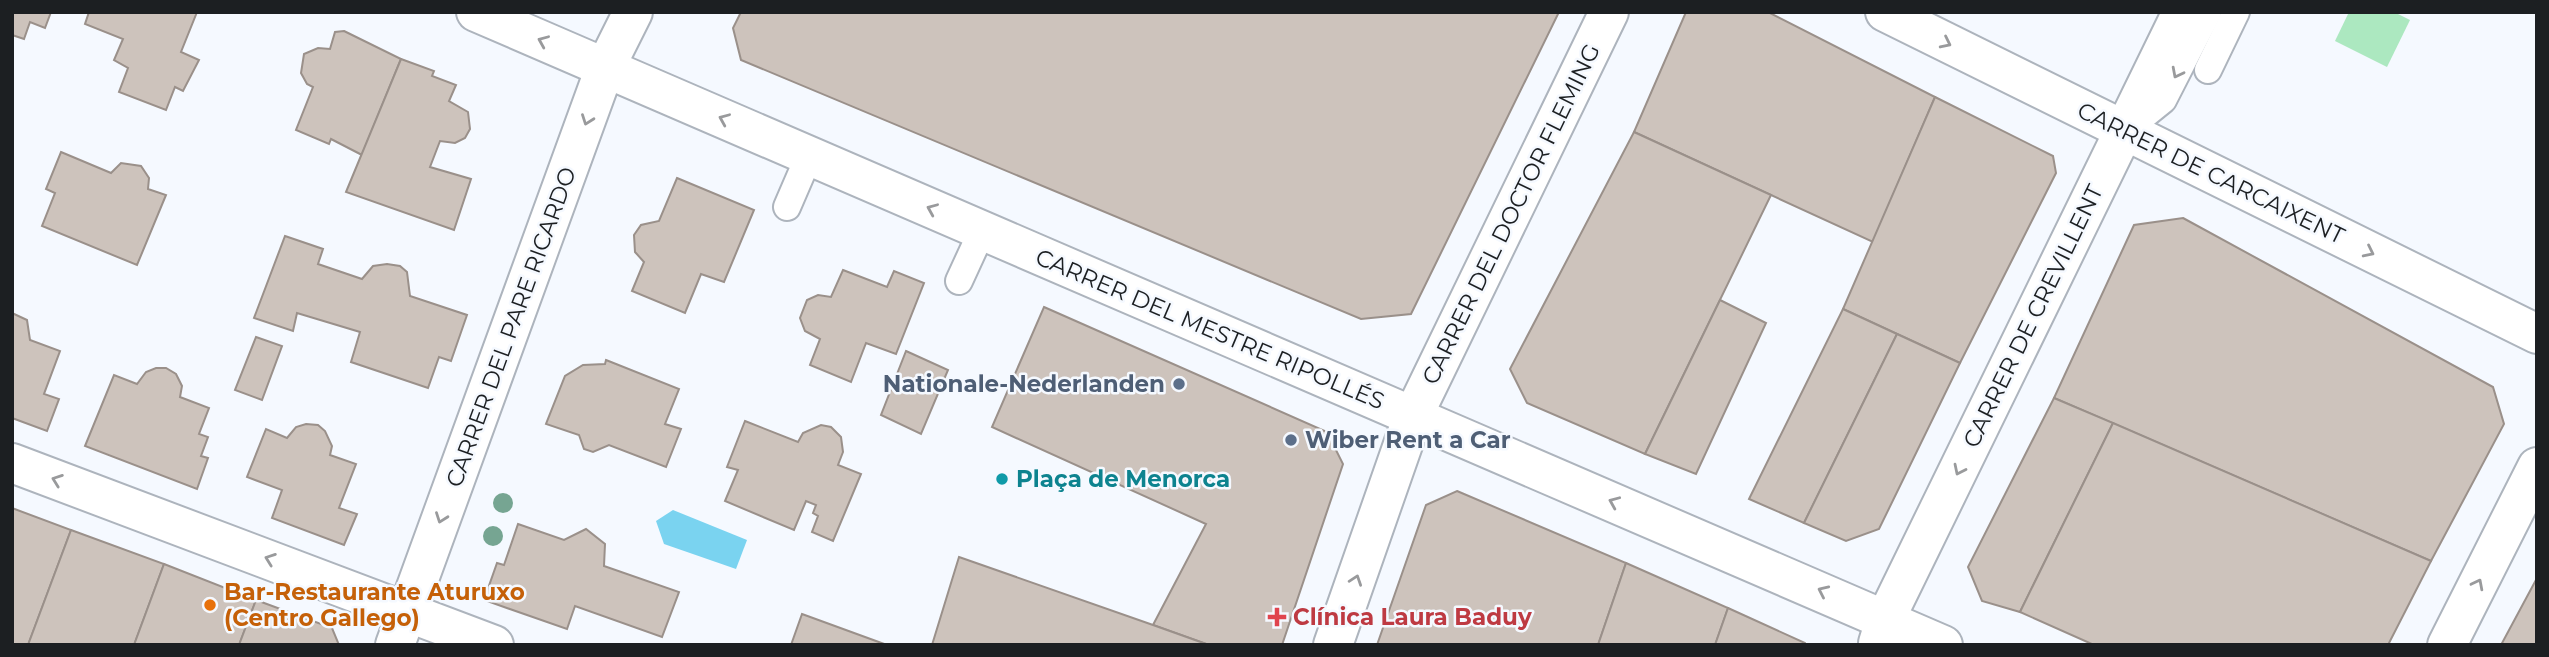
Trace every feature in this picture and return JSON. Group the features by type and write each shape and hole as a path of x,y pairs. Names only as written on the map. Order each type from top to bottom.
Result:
{"street":[{"name":"CARRER DEL MESTRE RIPOLLÉS","path":"476,12 1797,579 1881,632 1943,645"},
{"name":"CARRER DEL PARE RICARDO","path":"401,628 605,68 632,12"},
{"name":"CARRER DEL DOCTOR FLEMING","path":"1334,645 1413,416 1609,12"},
{"name":"CARRER DE CARCAIXENT","path":"1885,12 2537,334"},
{"name":"CARRER DE CREVILLENT","path":"1881,632 2182,12"},
{"path":"12,463 401,628 494,645"},
{"path":"2447,645 2537,467"}],"lane":[{"path":"2124,131 2163,100 2208,12"},
{"path":"2208,70 2236,12"},
{"path":"787,207 809,156"},
{"path":"959,281 982,231"}],"green space":[{"path":"2349,12 2394,12 2410,20 2387,67 2335,41"}],"water":[{"path":"673,510 747,540 736,569 664,544 656,521"}],"building":[{"path":"12,12 51,12 45,28 30,22 24,39 12,35"},
{"path":"89,12 197,12 181,52 199,60 183,91 175,87 166,110 119,92 128,68 114,60 123,39 85,24"},
{"path":"741,12 1559,12 1411,314 1361,319 741,60 733,28"},
{"path":"1686,12 1768,12 1935,97 1873,242 1634,132"},
{"path":"344,31 401,59 362,155 331,139 329,144 296,130 313,87 307,84 301,73 304,54 318,48 330,49 335,32"},
{"path":"401,59 434,71 432,76 456,85 449,101 468,112 470,129 465,138 455,143 440,141 430,167 471,179 454,230 346,192"},
{"path":"1935,97 2053,156 2056,173 1960,363 1843,309"},
{"path":"1634,132 1771,195 1645,454 1527,403 1510,369"},
{"path":"61,152 111,173 121,163 141,166 149,178 148,189 166,195 137,265 42,226 55,193 46,189"},
{"path":"677,178 754,210 724,282 701,274 685,313 632,291 644,262 635,252 634,235 641,225 659,221"},
{"path":"2183,218 2493,387 2504,424 2431,561 2054,398 2134,225"},
{"path":"285,236 323,249 318,264 362,279 373,266 400,266 407,272 410,296 467,315 451,361 439,357 428,388 351,362 360,332 297,313 293,331 254,318"},
{"path":"843,270 887,287 894,271 924,283 896,354 866,343 851,382 810,365 820,339 805,331 800,318 807,300 818,295 831,297"},
{"path":"1720,300 1766,323 1696,474 1645,454"},
{"path":"1044,307 1327,432 1343,464 1282,645 1209,645 1153,625 1206,524 992,427"},
{"path":"1843,309 1897,334 1804,523 1749,499"},
{"path":"12,313 27,320 30,340 60,351 44,394 59,399 47,431 12,418"},
{"path":"1897,334 1960,363 1879,529 1846,541 1804,523"},
{"path":"256,337 282,346 262,400 235,390"},
{"path":"906,351 948,370 921,434 881,415"},
{"path":"606,360 679,389 665,424 681,429 666,467 609,445 593,452 584,449 579,435 546,424 565,376 583,365 605,364"},
{"path":"166,368 176,374 182,386 180,397 209,408 199,434 208,437 201,456 208,458 197,489 85,446 114,375 137,384 146,372"},
{"path":"2054,398 2113,423 2020,612 1982,601 1968,567"},
{"path":"745,421 798,442 803,433 821,425 831,427 841,437 843,452 838,465 861,474 833,541 812,532 818,516 813,513 816,505 806,501 794,530 725,501 738,470 727,467"},
{"path":"2113,423 2431,561 2388,645 2094,645 2020,612"},
{"path":"318,425 325,431 332,446 330,455 356,464 339,508 357,514 344,545 272,518 282,490 247,477 266,429 287,438 296,427"},
{"path":"1457,491 1626,563 1598,645 1377,645 1426,505"},
{"path":"12,508 71,530 28,645 12,645"},
{"path":"518,524 564,540 586,529 605,544 604,566 679,592 662,637 575,606 567,629 484,600 497,563 504,565"},
{"path":"71,530 164,564 134,645 28,645"},
{"path":"959,557 1153,625 1209,645 932,645"},
{"path":"1626,563 1728,608 1715,645 1598,645"},
{"path":"164,564 256,600 239,645 134,645"},
{"path":"2537,578 2537,645 2501,645"},
{"path":"256,600 332,628 339,645 239,645"},
{"path":"1728,608 1805,643 1806,645 1715,645"},
{"path":"802,614 887,645 791,645"}],"place":[{"name":"Nationale-Nederlanden","path":"1179,384"},
{"name":"Wiber Rent a Car","path":"1291,440"},
{"name":"Plaça de Menorca","path":"1002,479"},
{"name":"Bar-Restaurante Aturuxo (Centro Gallego)","path":"210,605"},
{"name":"Clínica Laura Baduy","path":"1277,617"}]}
